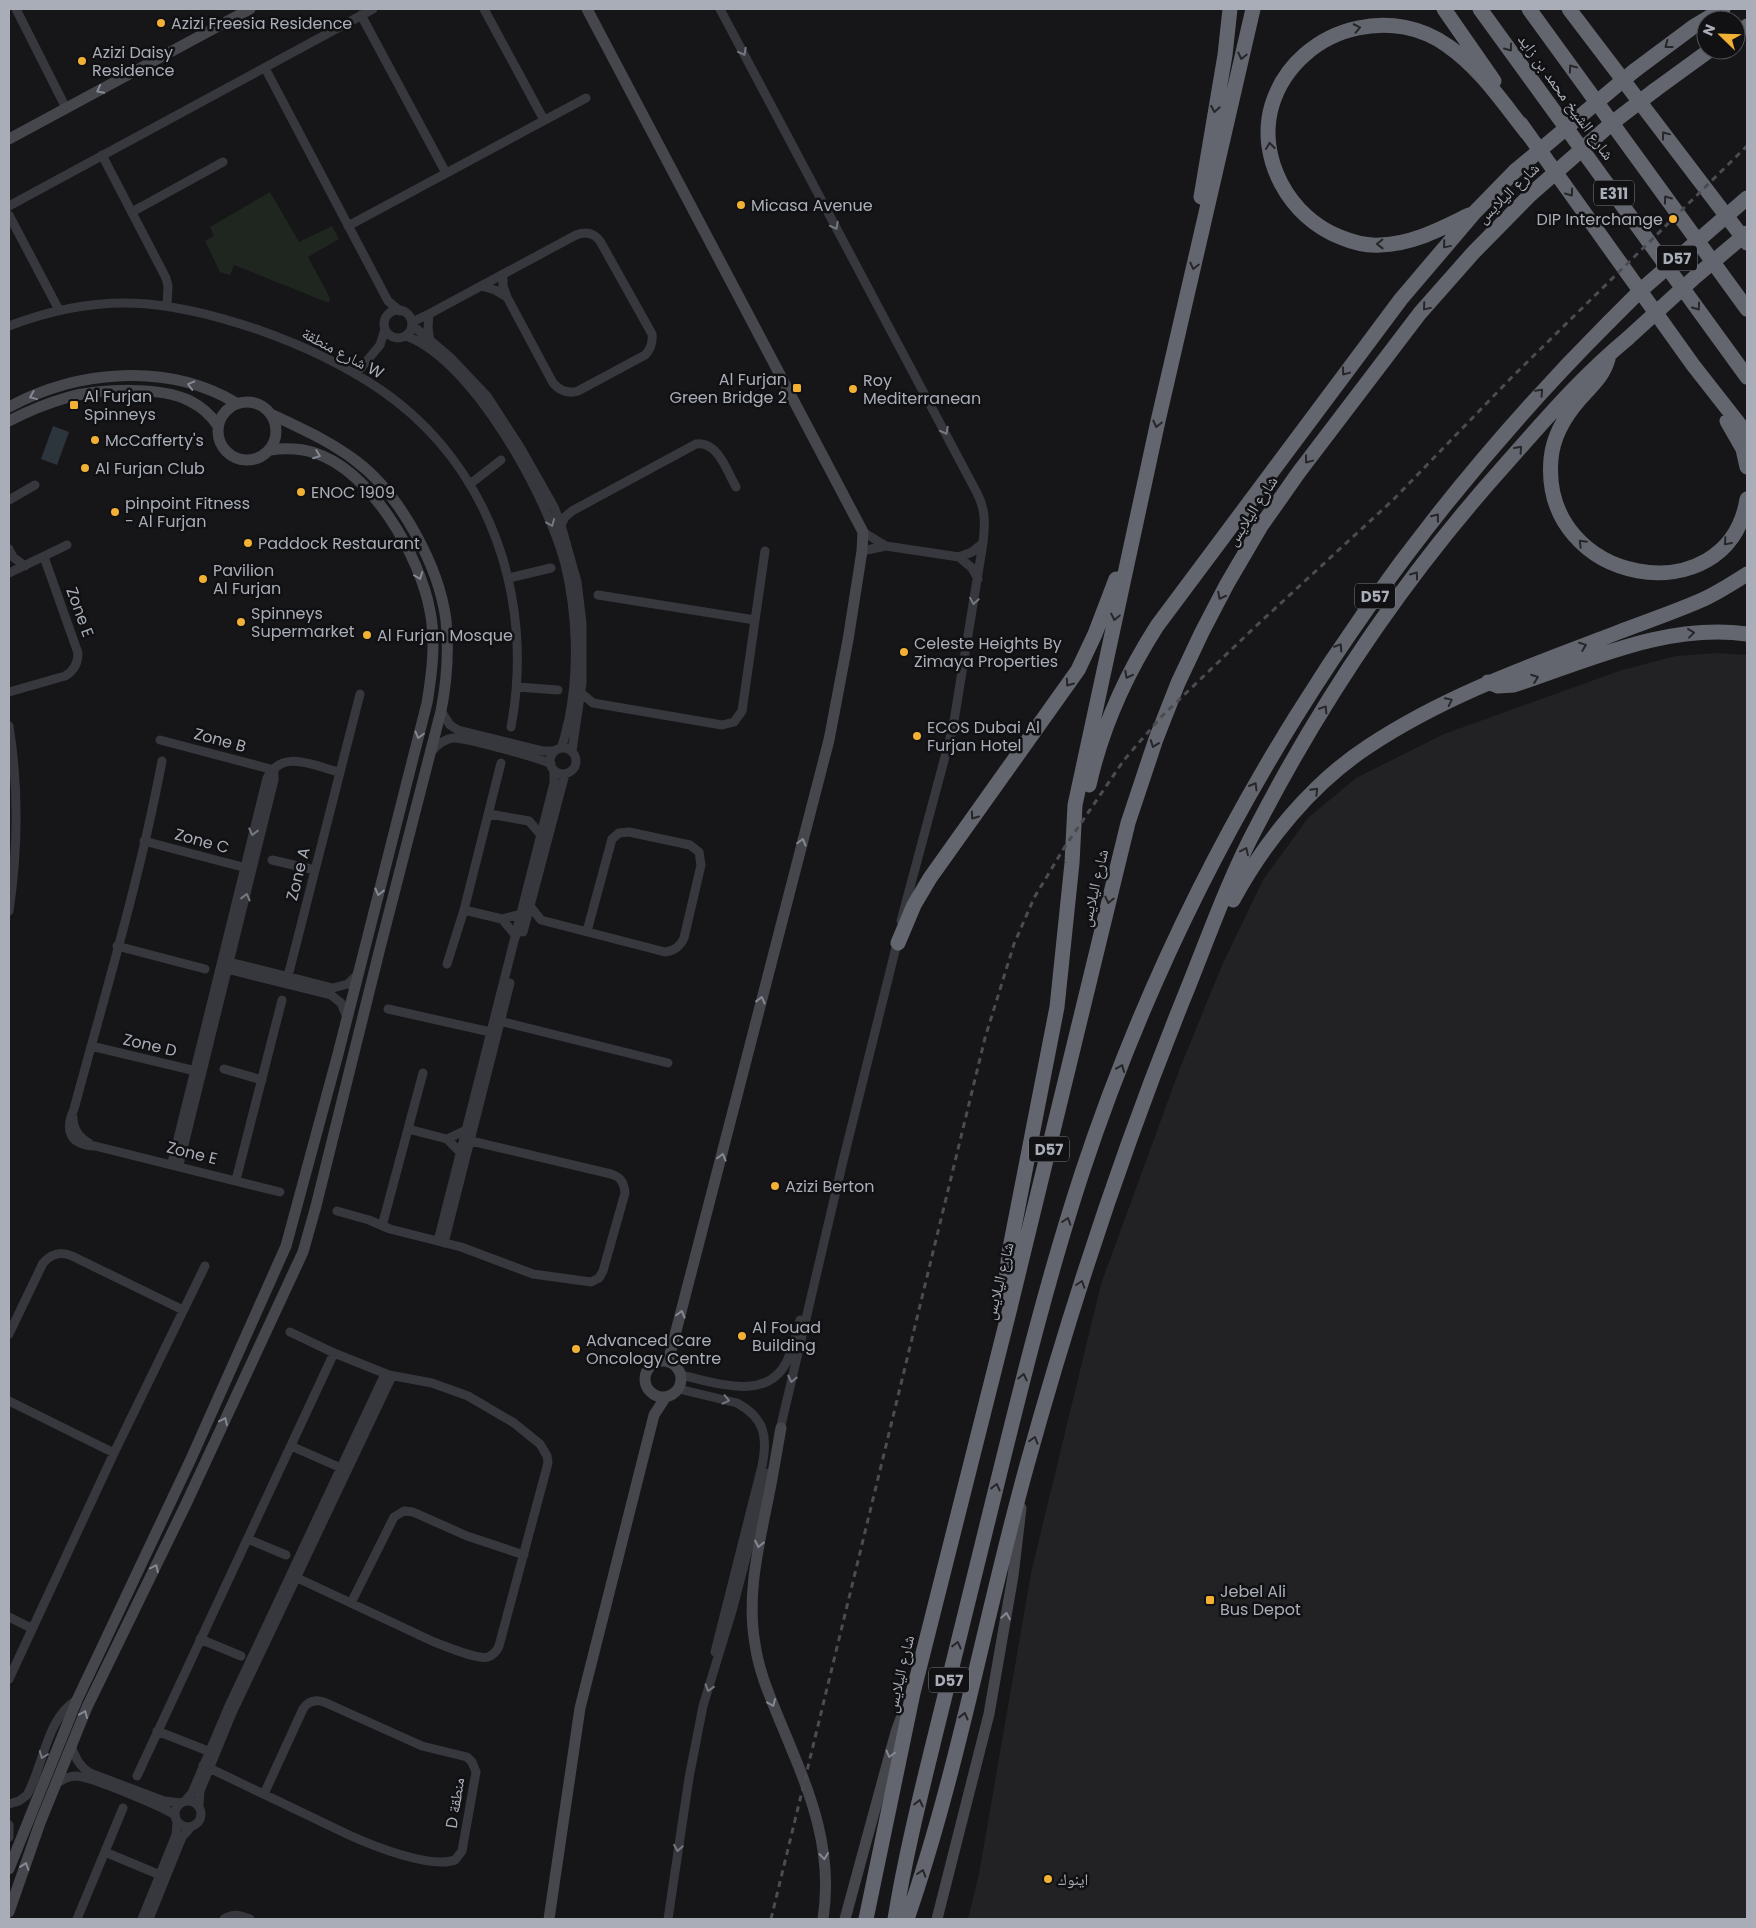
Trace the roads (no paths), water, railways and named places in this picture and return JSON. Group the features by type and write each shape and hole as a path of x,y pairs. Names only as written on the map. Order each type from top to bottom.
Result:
{"highway":[{"path":"1202,232 1202,190 1225,55 1230,9"},
{"path":"1009,1312 1006,1296 1007,1267 1056,1013 1072,863 1075,805 1128,561 1253,9"},
{"path":"1444,9 1483,62 1527,133 1693,364 1747,434"},
{"name":"شارع الشيخ محمد بن زايد","path":"1480,9 1747,377"},
{"name":"شارع الشيخ محمد بن زايد","path":"1529,9 1747,309"},
{"path":"1569,9 1747,243"},
{"path":"1581,9 1602,44 1611,65"},
{"path":"1693,27 1712,9"},
{"path":"1072,863 1099,746 1113,707 1139,654 1157,626 1374,334 1475,212 1515,171 1634,71 1693,27 1724,9"},
{"path":"1475,212 1430,234 1405,242 1378,245 1352,242 1327,232 1305,217 1290,201 1278,177 1270,151 1268,127 1272,105 1280,85 1308,51 1326,39 1347,30 1368,26 1389,25 1410,28 1430,35 1442,42 1466,61 1527,133"},
{"name":"شارع اليلايس","path":"866,1919 913,1693 1009,1312 1128,823 1150,756 1178,683 1227,584 1261,526 1420,313 1473,253 1531,194 1584,146 1654,90 1696,60"},
{"name":"D57","path":"895,1919 902,1872 922,1788 1054,1259 1083,1169 1116,1080 1152,992 1191,906 1238,815 1289,726 1344,639 1405,556 1482,458 1536,396 1662,271 1747,198"},
{"path":"906,1919 929,1852 1026,1467 1078,1291 1132,1132 1235,871 1257,826 1320,716 1368,642 1415,574 1464,510 1579,383 1695,277 1747,233"},
{"path":"1609,354 1602,375 1567,415 1553,444 1550,478 1555,500 1563,521 1588,549 1616,565 1638,571 1655,573 1691,567 1709,559 1725,545 1738,529 1746,510 1747,499"},
{"path":"1693,364 1733,431 1742,449 1747,466"},
{"path":"898,943 914,905 930,878 1078,670 1095,634 1115,583 1128,561"},
{"path":"1199,960 1241,885 1272,838 1323,783 1368,746 1424,713 1488,682 1705,598 1747,574"},
{"path":"1488,682 1498,686 1514,685 1606,652 1636,643 1672,636 1696,632 1747,634"}],"street":[{"path":"16,9 66,108"},
{"path":"9,139 250,9"},
{"path":"9,206 373,9"},
{"path":"484,9 544,120"},
{"path":"587,9 864,532 886,546"},
{"path":"668,1919 694,1748 703,1706 732,1611 781,1428 843,1161 898,943 908,892 953,727 978,579 985,516 977,493 720,9"},
{"path":"361,16 446,173"},
{"path":"264,68 388,302 400,311 408,314 412,323 430,342 451,358 487,396 520,446 554,507 572,562 580,603 583,654 581,693 572,751 576,757 576,765 574,769 565,774 524,928 497,1020"},
{"path":"348,226 586,98"},
{"path":"102,155 166,278 168,286 167,305"},
{"path":"132,212 223,162"},
{"path":"9,215 59,310"},
{"path":"406,336 412,323 430,314 503,274 576,235 586,233 594,235 600,241 652,334 652,346 645,355 578,391 573,393 563,391 553,383 507,297 503,274"},
{"path":"481,286 495,290 507,297"},
{"name":"شارع منطقة W","path":"9,326 59,310 114,303 141,302 167,305 216,317 297,345 356,374 383,391 408,411 446,452 470,484 501,550 515,609 518,641 517,687 511,727"},
{"path":"388,302 388,316"},
{"path":"380,345 385,329 384,323 388,316 393,312 400,311"},
{"path":"430,314 428,328 430,342"},
{"path":"385,329 393,337"},
{"path":"356,374 380,345 393,337 406,336 421,343 447,364 481,401 524,468 554,528 565,564 575,644 572,701 558,750 550,759 554,783 521,914 471,1142 441,1242"},
{"path":"9,407 56,386 93,378 120,376 146,376 173,380 214,392 236,403"},
{"path":"9,421 70,396 118,390 165,394 188,400 205,411 218,426"},
{"path":"253,401 268,409 273,415 277,430 274,444 270,450 255,459 238,459 225,450 220,443 218,426 224,412 236,403 253,401"},
{"path":"9,1912 55,1785 87,1706 189,1496 302,1252 316,1206 400,868 431,752 448,673 446,620 441,598 413,527 383,486 358,462 322,438 273,415"},
{"path":"561,525 565,517 572,511 699,443 706,444 714,449 736,486"},
{"path":"9,1869 78,1700 190,1461 283,1255 347,1020 430,689 433,638 426,597 413,559 402,538 381,507 360,484 330,460 316,453 293,449 270,450"},
{"path":"470,484 501,460"},
{"path":"9,500 35,485"},
{"path":"554,507 572,511"},
{"path":"668,1362 830,740 864,532"},
{"path":"862,551 886,546 959,557 972,552 983,543"},
{"path":"9,573 67,545"},
{"path":"9,550 13,557 25,566"},
{"path":"579,710 593,704 722,725 734,722 742,711 765,551"},
{"name":"Zone E","path":"9,692 64,676 71,672 78,660 78,653 44,557"},
{"path":"959,557 972,568 978,579"},
{"path":"509,578 551,568"},
{"path":"598,595 755,620"},
{"path":"517,687 558,690"},
{"path":"581,693 593,704"},
{"name":"Zone A","path":"287,980 360,694"},
{"path":"441,711 447,721 458,730 543,752 572,751"},
{"path":"9,726 11,760 17,802 16,843 9,911"},
{"path":"431,752 440,743 457,738 538,758 565,774"},
{"name":"Zone B","path":"160,740 274,770"},
{"path":"175,1164 248,869 274,780 274,770 281,762 291,760 339,772"},
{"path":"91,1046 118,946 162,761"},
{"path":"448,964 464,910 501,762"},
{"path":"489,814 529,822 541,835"},
{"path":"529,822 546,814"},
{"path":"530,906 542,920 665,952 675,949 682,942 686,929 701,865 699,852 690,845 629,832 624,831 615,835 611,843 587,931"},
{"name":"Zone C","path":"144,841 248,869"},
{"path":"272,860 315,870"},
{"path":"386,865 400,868"},
{"path":"464,910 502,919 521,914"},
{"path":"502,919 516,936"},
{"path":"524,928 542,920"},
{"path":"118,946 205,969"},
{"path":"225,965 287,980 338,988 353,980 359,972"},
{"path":"287,980 336,998 344,1008 347,1020"},
{"path":"236,1180 282,1000"},
{"path":"388,1009 494,1033"},
{"path":"497,1020 668,1063"},
{"path":"441,1242 460,1152 494,1033"},
{"name":"Zone E","path":"91,1046 74,1109 73,1122 76,1131 82,1139 95,1146 175,1164 280,1192"},
{"name":"Zone D","path":"91,1046 198,1072"},
{"path":"224,1069 262,1080"},
{"path":"382,1226 423,1073"},
{"path":"408,1129 447,1139 460,1152"},
{"path":"447,1139 466,1130"},
{"path":"336,1211 441,1242 533,1274 571,1280 595,1281 603,1272 625,1193 625,1188 620,1179 611,1174 471,1142"},
{"path":"9,1334 40,1267 46,1259 56,1254 72,1256 184,1310"},
{"path":"9,1679 31,1628 114,1453 205,1266"},
{"path":"681,1375 742,1388 770,1380 782,1369 787,1361 803,1311 811,1298"},
{"path":"290,1332 389,1375 432,1384 468,1396 514,1423 540,1444 545,1450 548,1463 499,1646 488,1657 458,1651 434,1642 294,1576"},
{"path":"137,1776 334,1352"},
{"path":"549,1919 582,1700 654,1415 653,1395 645,1384 647,1371 656,1362 668,1362 678,1368 681,1375 678,1389 671,1396 665,1398 653,1395"},
{"path":"142,1919 176,1835 176,1808 192,1793 206,1767 235,1708 341,1468 389,1375"},
{"path":"149,1919 182,1837 201,1818 202,1814 199,1806 200,1791 208,1751 294,1576 389,1375"},
{"path":"678,1389 737,1403 745,1408 759,1423 766,1439 762,1466 715,1649 715,1668"},
{"path":"654,1415 665,1398"},
{"path":"9,1401 114,1453"},
{"path":"781,1428 754,1576 752,1627 762,1677 817,1815 826,1871 823,1919"},
{"path":"291,1446 341,1468"},
{"path":"937,1919 989,1714 1013,1576 1026,1467"},
{"path":"351,1603 394,1517 404,1511 412,1512 467,1536 524,1555"},
{"path":"248,1539 286,1556"},
{"path":"9,1617 31,1628"},
{"path":"200,1639 241,1656"},
{"path":"845,1919 896,1732 903,1712 913,1693"},
{"path":"9,1804 19,1801 27,1795 57,1719 66,1708 78,1700"},
{"name":"D منطقة","path":"206,1767 349,1836 392,1853 450,1862 459,1858 462,1850 476,1772 472,1762 463,1755 422,1746 324,1702 313,1701 303,1709 264,1794"},
{"path":"157,1731 208,1751"},
{"path":"71,1744 76,1759 90,1773 164,1801 193,1801 199,1806"},
{"path":"55,1785 68,1777 83,1777 162,1807 183,1826 191,1827"},
{"path":"77,1919 123,1808"},
{"path":"9,1825 9,1837"},
{"path":"105,1852 160,1874"},
{"path":"224,1919 235,1915 250,1919"}],"railway":[{"path":"771,1919 985,1038 1014,944 1034,898 1064,848 1124,760 1161,717 1256,626 1393,500 1512,377 1747,146"}],"place":[{"name":"Azizi Freesia Residence","path":"161,23"},
{"name":"Azizi Daisy Residence","path":"82,61"},
{"name":"Micasa Avenue","path":"741,205"},
{"name":"DIP Interchange","path":"1673,219"},
{"name":"Al Furjan Green Bridge 2","path":"797,388"},
{"name":"Roy Mediterranean","path":"853,389"},
{"name":"Al Furjan Spinneys","path":"74,405"},
{"name":"McCafferty's","path":"95,440"},
{"name":"Al Furjan Club","path":"85,468"},
{"name":"ENOC 1909","path":"301,492"},
{"name":"pinpoint Fitness - Al Furjan","path":"115,512"},
{"name":"Paddock Restaurant","path":"248,543"},
{"name":"Pavilion Al Furjan","path":"203,579"},
{"name":"Spinneys Supermarket","path":"241,622"},
{"name":"Al Furjan Mosque","path":"367,635"},
{"name":"Celeste Heights By Zimaya Properties","path":"904,652"},
{"name":"ECOS Dubai Al Furjan Hotel","path":"917,736"},
{"name":"Azizi Berton","path":"775,1186"},
{"name":"Al Fouad Building","path":"742,1336"},
{"name":"Advanced Care Oncology Centre","path":"576,1349"},
{"name":"Jebel Ali Bus Depot","path":"1210,1600"},
{"name":"اينوك","path":"1048,1879"}]}
